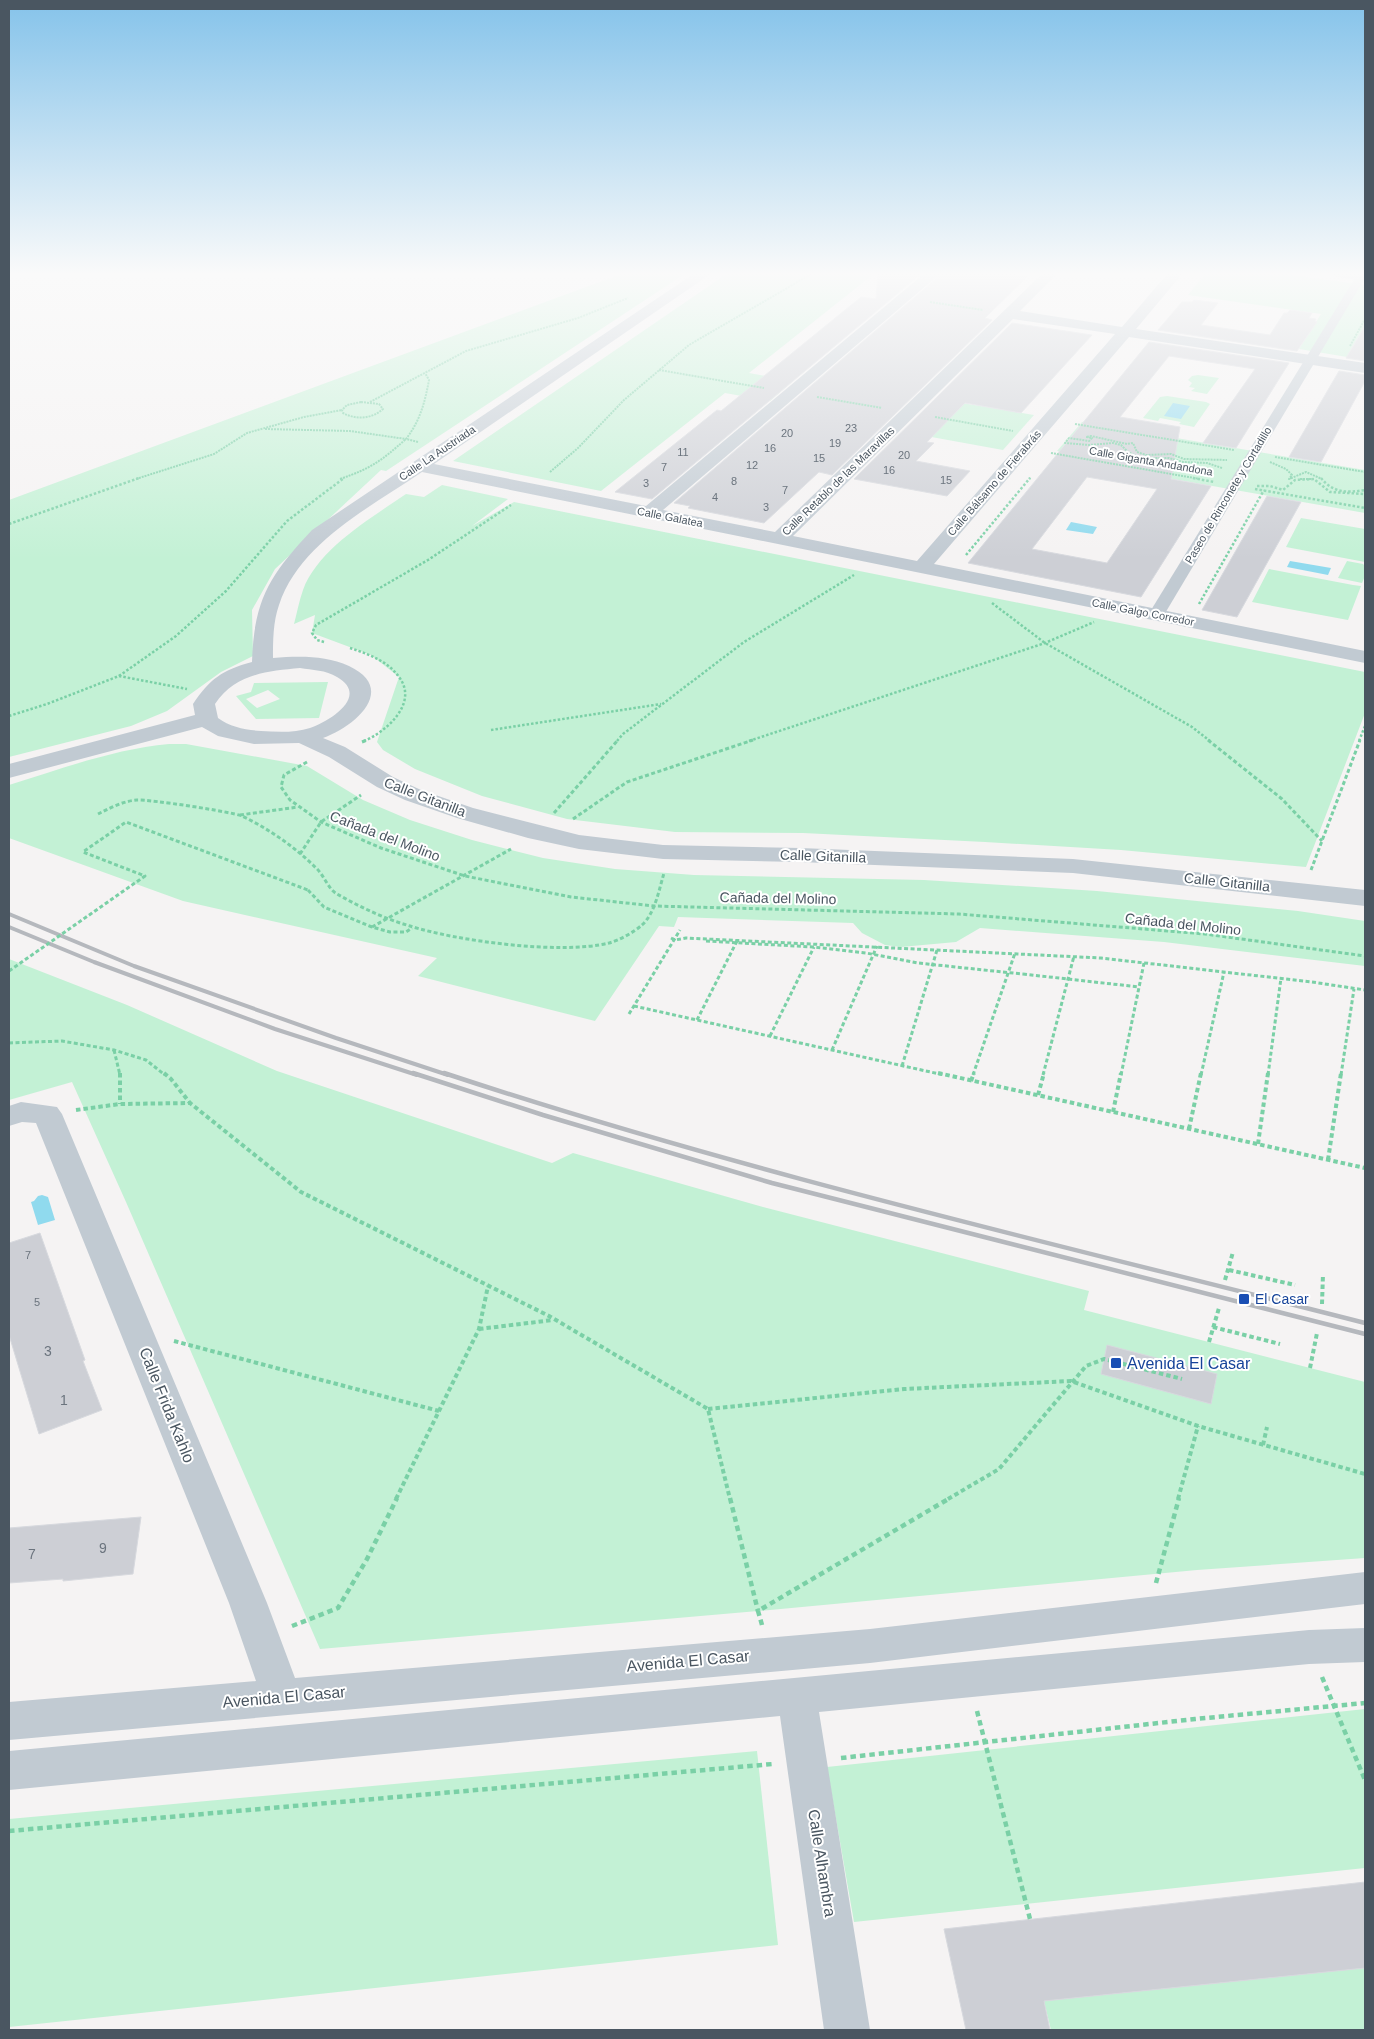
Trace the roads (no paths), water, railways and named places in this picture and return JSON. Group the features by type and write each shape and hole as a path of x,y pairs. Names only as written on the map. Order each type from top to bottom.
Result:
{"street":[{"name":"Calle La Austriada","path":"262,665 262,634 268,602 281,578 319,534 564,368"},
{"path":"649,513 821,368"},
{"name":"Calle Retablo de las Maravillas","path":"779,539 955,368"},
{"name":"Calle Bálsamo de Fierabrás","path":"921,568 1093,368"},
{"name":"Paseo de Rinconete y Cortadillo","path":"1159,609 1305,368"},
{"name":"Calle Galatea","path":"418,466 921,568"},
{"name":"Calle Galgo Corredor","path":"921,568 1159,609 1365,657"},
{"path":"300,662 326,665 346,672 359,686 361,698 357,707 343,720 301,736 268,739 241,736 217,728 207,719 204,704 211,690 238,673 262,665 300,662"},
{"path":"9,771 207,719"},
{"name":"Calle Gitanilla","path":"301,736 337,752 385,782 413,795 466,813 543,826 579,842 662,852 800,855 1073,866 1365,898"},
{"name":"Calle Frida Kahlo","path":"9,1116 21,1112 47,1114 261,1638 282,1697"},
{"name":"Avenida El Casar","path":"9,1721 870,1646 1365,1588"},
{"path":"9,1771 1309,1647 1365,1645"},
{"name":"Calle Alhambra","path":"797,1696 847,2030"}],"water":[{"path":"1173,403 1190,406 1181,419 1164,416"},
{"path":"1071,522 1097,527 1093,534 1066,530"},
{"path":"1290,561 1331,568 1328,575 1287,567"},
{"path":"42,1195 48,1197 55,1220 38,1225 31,1202"}],"railway":[{"path":"9,914 134,966 336,1038 448,1075"},
{"path":"9,927 94,962 275,1029 417,1075"},
{"path":"413,1073 543,1115 772,1183 1365,1334"},
{"path":"444,1073 672,1143 787,1175 1018,1236 1365,1323"}],"place":[{"name":"El Casar","path":"1244,1299"},
{"name":"Avenida El Casar","path":"1116,1363"}]}
